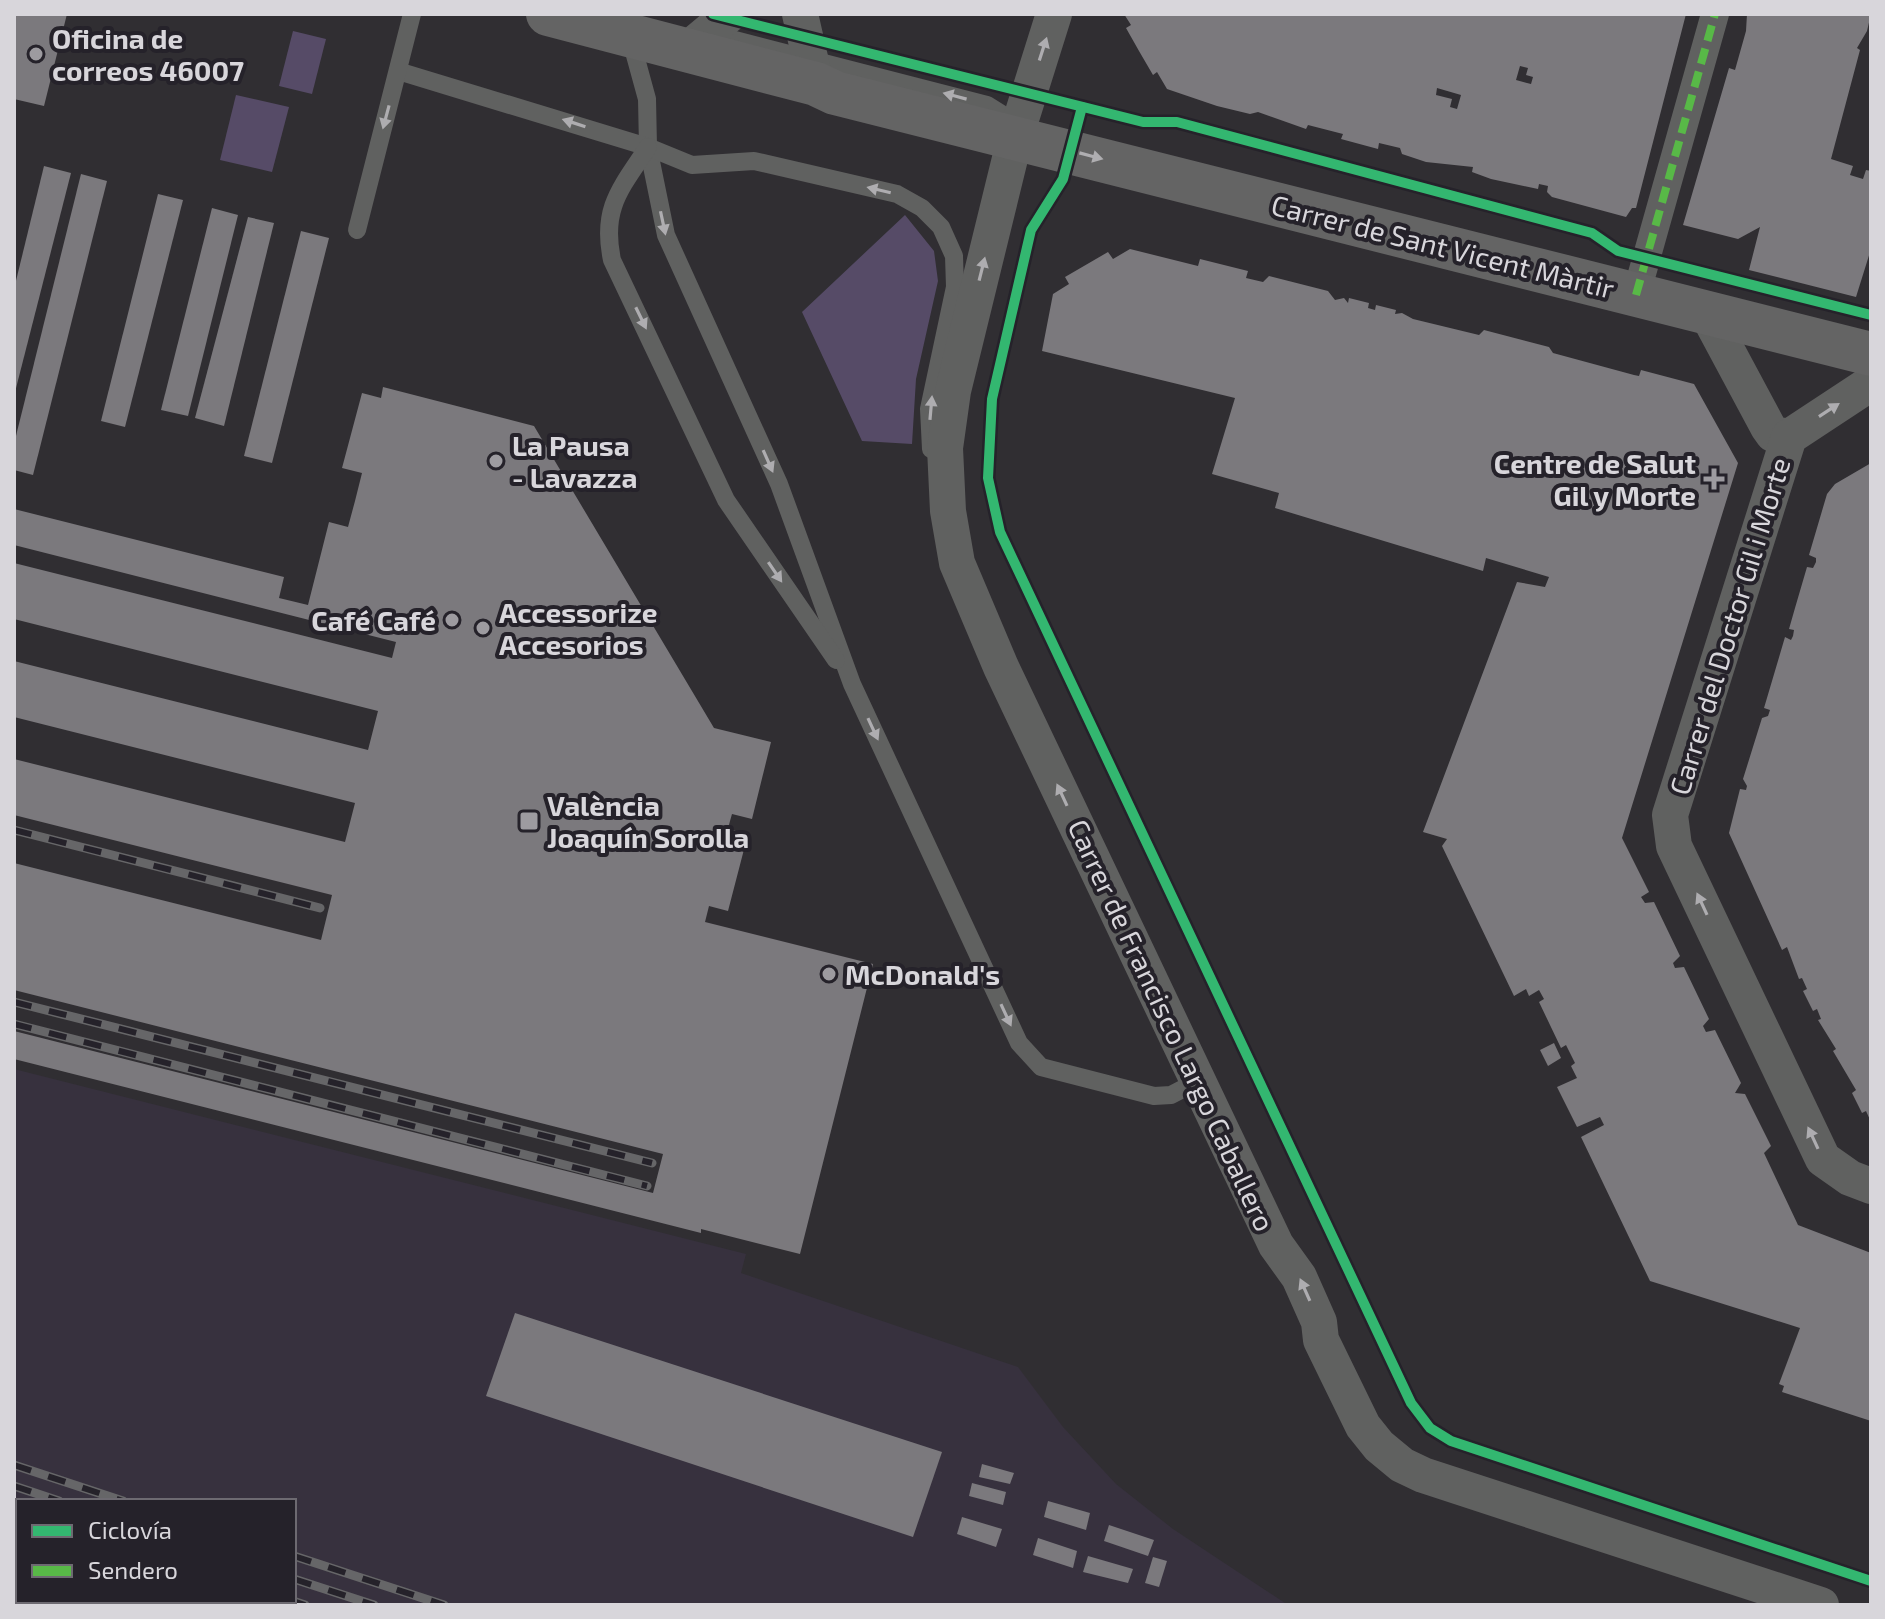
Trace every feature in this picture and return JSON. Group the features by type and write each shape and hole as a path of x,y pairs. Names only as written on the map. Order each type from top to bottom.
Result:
{"main road":[{"name":"Carrer de Sant Vicent Màrtir","path":"548,14 624,25 709,32 813,71 835,93 1871,354"}],"street":[{"path":"800,14 813,71"},
{"name":"Carrer de Francisco Largo Caballero","path":"1054,14 1015,138 953,391 945,448 948,511 957,563 1001,667 1276,1245 1299,1277 1319,1322 1321,1340 1363,1426 1379,1446 1402,1465 1423,1475 1821,1605"},
{"path":"1636,295 1715,14"},
{"name":"Carrer del Doctor Gil i Morte","path":"1708,315 1768,427 1773,434 1789,437"},
{"name":"Carrer del Doctor Gil i Morte","path":"1871,383 1789,437 1670,815 1674,846 1823,1159 1850,1178 1871,1186"}],"lane":[{"path":"357,230 412,14"},
{"path":"624,25 647,99 648,147 666,235 779,484 852,684 1019,1043 1041,1067 1154,1096 1171,1095 1198,1081"},
{"path":"398,71 648,147 692,165 754,161 897,194 922,208 941,227 954,256 955,287 929,409 932,466 948,511"},
{"path":"648,147 611,204 608,237 612,260 726,500 852,684"}],"shaded area":[{"path":"293,31 326,39 312,94 279,86"},
{"path":"236,95 289,107 272,172 220,160"},
{"path":"905,215 934,251 938,281 916,379 912,444 862,441 802,312"},
{"path":"14,1069 746,1254 741,1273 1018,1367 1063,1427 1116,1484 1173,1529 1288,1605 14,1605"}],"building":[{"name":"Oficina de correos 46007","path":"14,14 67,14 44,106 14,99"},
{"path":"1124,14 1686,14 1636,208 1632,208 1626,217 1552,197 1547,192 1548,186 1539,184 1538,189 1491,179 1472,172 1473,167 1426,162 1402,154 1400,148 1379,143 1378,149 1341,139 1343,134 1308,125 1306,129 1258,112 1250,114 1217,106 1167,89 1157,72 1153,75 1126,28 1131,25","holes":["1520,66 1528,68 1526,75 1533,77 1531,84 1516,80","1437,88 1461,95 1457,109 1450,107 1452,99 1436,95"]},
{"path":"1747,14 1871,14 1867,31 1857,48 1860,50 1831,159 1853,166 1850,175 1863,179 1866,170 1871,171 1871,249 1856,297 1749,270 1760,227 1738,239 1683,225 1729,68 1735,70 1746,31"},
{"path":"44,166 71,173 14,396 14,289"},
{"path":"81,174 107,181 33,475 14,470 14,444"},
{"path":"158,194 183,200 125,427 101,421"},
{"path":"212,208 238,215 188,416 161,410"},
{"path":"248,217 274,223 224,426 195,418"},
{"path":"301,231 329,238 272,463 244,456"},
{"path":"1130,249 1198,266 1200,259 1248,271 1246,278 1263,282 1269,276 1328,291 1335,300 1344,298 1348,303 1349,298 1369,303 1368,308 1375,310 1376,305 1396,310 1395,314 1402,313 1413,319 1479,335 1484,330 1549,347 1553,353 1634,375 1639,376 1641,370 1694,384 1738,463 1622,838 1649,892 1641,897 1645,903 1654,902 1680,956 1673,963 1675,968 1684,967 1709,1019 1703,1026 1706,1032 1715,1030 1741,1083 1735,1093 1745,1094 1771,1146 1764,1153 1798,1225 1871,1253 1871,1421 1782,1392 1784,1386 1779,1384 1800,1328 1650,1281 1581,1137 1604,1125 1600,1117 1577,1127 1557,1087 1577,1078 1571,1066 1575,1063 1566,1045 1561,1048 1539,1002 1544,999 1539,990 1529,996 1526,989 1514,996 1442,846 1447,839 1423,832 1517,582 1545,587 1549,577 1486,558 1483,571 1275,508 1279,493 1212,474 1235,398 1042,351 1053,294 1069,284 1065,277 1108,252 1113,259"},
{"path":"383,387 534,426 714,728 771,742 752,819 732,814 730,821 728,829 748,834 728,911 709,906 705,922 873,964 800,1254 701,1229 701,1233 14,1059 14,1031 653,1193 663,1154 14,990 14,863 321,940 332,895 14,815 14,759 345,842 355,803 14,717 14,661 368,750 378,711 14,619 14,563 392,658 396,642 14,545 14,509 284,577 279,598 308,605 329,522 348,527 355,501 362,473 342,468 362,393 381,398"},
{"path":"1871,463 1871,1122 1866,1111 1862,1113 1852,1093 1856,1090 1818,1020 1821,1019 1817,1009 1813,1011 1803,991 1807,989 1802,978 1799,979 1787,947 1782,950 1729,833 1740,789 1746,790 1743,779 1762,718 1768,716 1770,710 1764,708 1785,637 1791,640 1793,636 1794,630 1789,629 1807,567 1813,568 1816,562 1816,558 1809,555 1827,494 1835,484"},
{"path":"1554,1043 1561,1058 1548,1066 1540,1050"},
{"path":"515,1313 942,1452 913,1537 486,1396"},
{"path":"982,1464 1014,1473 1010,1484 979,1477"},
{"path":"972,1483 1006,1492 1003,1505 969,1496"},
{"path":"1048,1501 1090,1513 1086,1530 1044,1517"},
{"path":"962,1517 1002,1529 996,1547 957,1534"},
{"path":"1109,1525 1154,1540 1148,1556 1104,1541"},
{"path":"1038,1538 1077,1551 1073,1568 1033,1555"},
{"path":"1088,1556 1133,1569 1128,1583 1083,1572"},
{"path":"1153,1557 1167,1561 1159,1587 1145,1583"}],"railway":[{"path":"14,830 320,908"},
{"path":"14,1002 652,1163"},
{"path":"14,1024 647,1186"},
{"path":"14,1465 117,1499"},
{"path":"14,1486 53,1499"},
{"path":"296,1557 444,1605"},
{"path":"296,1580 374,1605"},
{"path":"296,1602 305,1605"},
{"path":"236,1603 242,1605"},
{"path":"272,1603 280,1605"}],"marked path":[{"path":"1636,295 1715,14"}],"cycle path":[{"path":"713,14 1143,122 1177,122 1592,233 1618,251 1871,315"},
{"path":"1082,107 1063,179 1031,230 992,399 988,478 1000,532 1411,1403 1430,1428 1451,1441 1871,1581"}],"place":[{"name":"Oficina de correos 46007","path":"36,54"},
{"name":"La Pausa - Lavazza","path":"496,461"},
{"name":"Centre de Salut Gil y Morte","path":"1714,479"},
{"name":"Café Café","path":"452,620"},
{"name":"Accessorize Accesorios","path":"483,628"},
{"name":"València Joaquín Sorolla","path":"529,821"},
{"name":"McDonald's","path":"829,974"}]}
